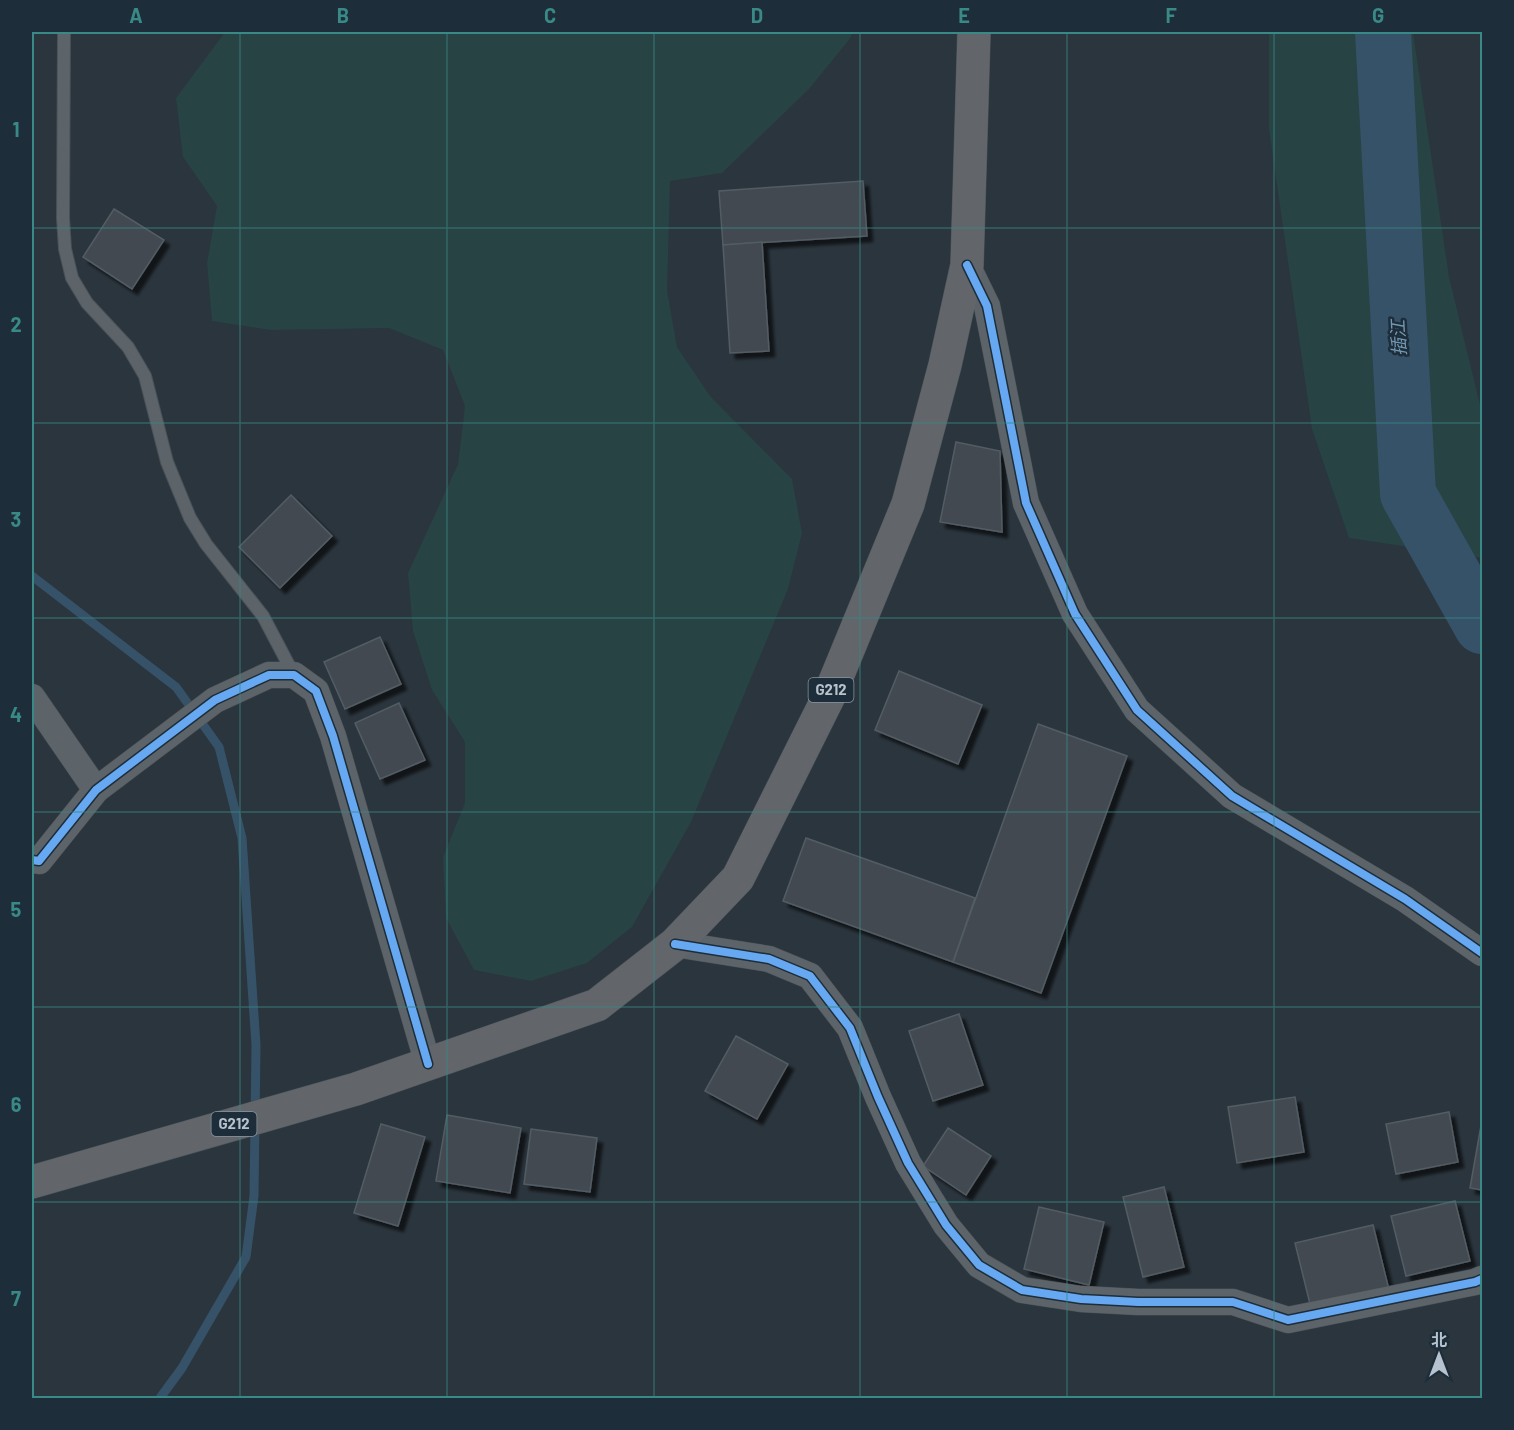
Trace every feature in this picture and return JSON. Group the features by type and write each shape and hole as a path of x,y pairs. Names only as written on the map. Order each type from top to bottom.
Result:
{"highway":[{"name":"G212","path":"32,1182 331,1096 597,1005 675,944 738,878 829,696 908,504 945,365 967,265 974,32"}],"street":[{"path":"967,265 987,306 1026,503 1075,614 1137,710 1232,796 1405,899 1482,953"},
{"path":"32,860 39,861 96,790 216,700 269,675 294,675 316,691 333,736 428,1064"},
{"path":"32,697 96,790"},
{"path":"675,944 769,959 810,975 850,1028 908,1163 946,1225 979,1265 1022,1290 1081,1299 1138,1302 1233,1302 1288,1320 1482,1279"}],"lane":[{"path":"64,32 64,249 72,278 87,303 128,347 145,375 167,462 190,518 206,544 262,616 294,675"}],"green space":[{"path":"225,32 853,32 809,89 722,173 670,181 667,291 677,347 710,396 792,479 802,533 788,589 691,822 632,927 587,963 531,981 474,970 446,918 443,857 465,803 465,742 432,690 413,631 408,573 458,464 465,406 443,350 389,328 271,330 212,321 207,263 217,206 183,157 176,98"},
{"path":"1269,32 1413,32 1449,277 1482,413 1482,558 1349,538 1312,429 1269,129"}],"building":[{"path":"863,181 867,236 723,245 719,191"},
{"path":"114,209 164,240 132,289 83,257"},
{"path":"762,242 769,351 730,353 723,245"},
{"path":"956,442 1000,451 1002,532 940,522"},
{"path":"291,495 332,536 280,588 239,547"},
{"path":"380,637 401,684 345,709 324,662"},
{"path":"899,671 982,705 958,764 875,730"},
{"path":"399,703 425,760 380,779 355,723"},
{"path":"1038,724 1127,756 1041,993 953,962"},
{"path":"806,838 975,898 953,962 783,901"},
{"path":"959,1014 983,1085 933,1101 909,1031"},
{"path":"736,1036 788,1064 757,1119 705,1091"},
{"path":"1295,1097 1304,1152 1237,1163 1228,1107"},
{"path":"1449,1112 1458,1162 1396,1174 1386,1124"},
{"path":"447,1115 521,1128 510,1193 436,1181"},
{"path":"1482,1120 1482,1190 1470,1188"},
{"path":"381,1124 425,1137 398,1226 354,1213"},
{"path":"948,1128 991,1156 966,1195 923,1166"},
{"path":"531,1129 597,1138 590,1192 524,1184"},
{"path":"1164,1187 1184,1267 1143,1277 1123,1197"},
{"path":"1455,1201 1470,1261 1406,1276 1391,1216"},
{"path":"1039,1207 1104,1222 1089,1285 1024,1269"},
{"path":"1373,1225 1389,1290 1311,1308 1295,1243"}],"waterway":[{"name":"插江","path":"1383,32 1408,494 1482,626"},
{"path":"32,576 176,687 219,747 242,838 256,1045 254,1196 246,1257 182,1368 160,1398"}],"cycle path":[{"path":"967,265 987,306 1026,503 1075,614 1137,710 1232,796 1405,899 1482,953"},
{"path":"32,860 39,861 96,790 215,700 269,675 294,675 316,691 333,736 428,1064"},
{"path":"675,944 769,959 810,976 850,1028 908,1163 946,1225 979,1265 1022,1290 1081,1299 1138,1302 1233,1302 1288,1320 1482,1279"}]}
